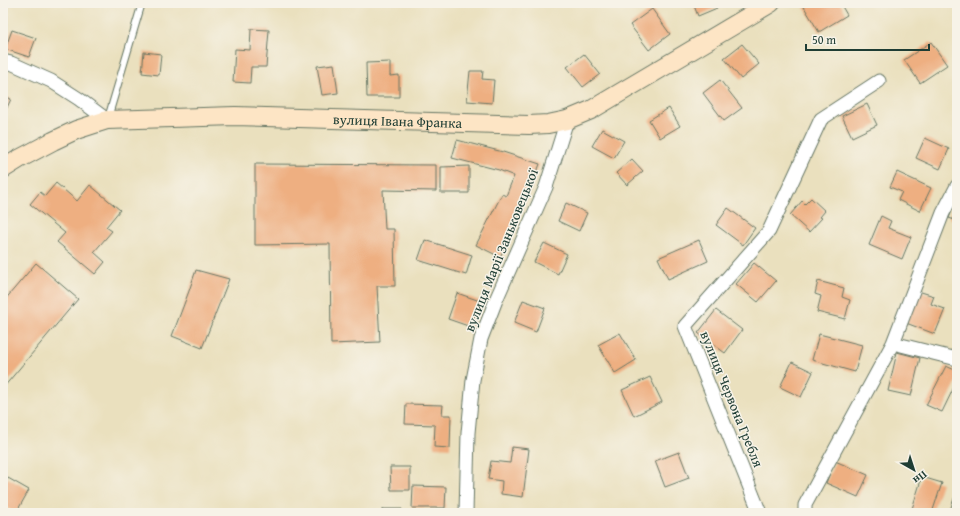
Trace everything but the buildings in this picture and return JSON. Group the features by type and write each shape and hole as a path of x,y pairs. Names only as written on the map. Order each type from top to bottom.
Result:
{"main road":[{"name":"вулиця Івана Франка","path":"3,169 19,159 76,130 107,120 235,116 529,125 548,124 567,120 591,110 771,3"}],"street":[{"path":"3,61 11,63 51,81 79,99 107,120"},
{"name":"вулиця Червона Гребля","path":"760,513 686,326 769,231 821,119 879,81"},
{"name":"вулиця Марії Заньковецької","path":"466,513 468,433 473,380 481,339 496,300 546,187 567,120"},
{"path":"805,513 805,505 893,343 943,213 957,186"},
{"path":"893,343 957,359"}],"lane":[{"path":"107,120 142,3"}]}
